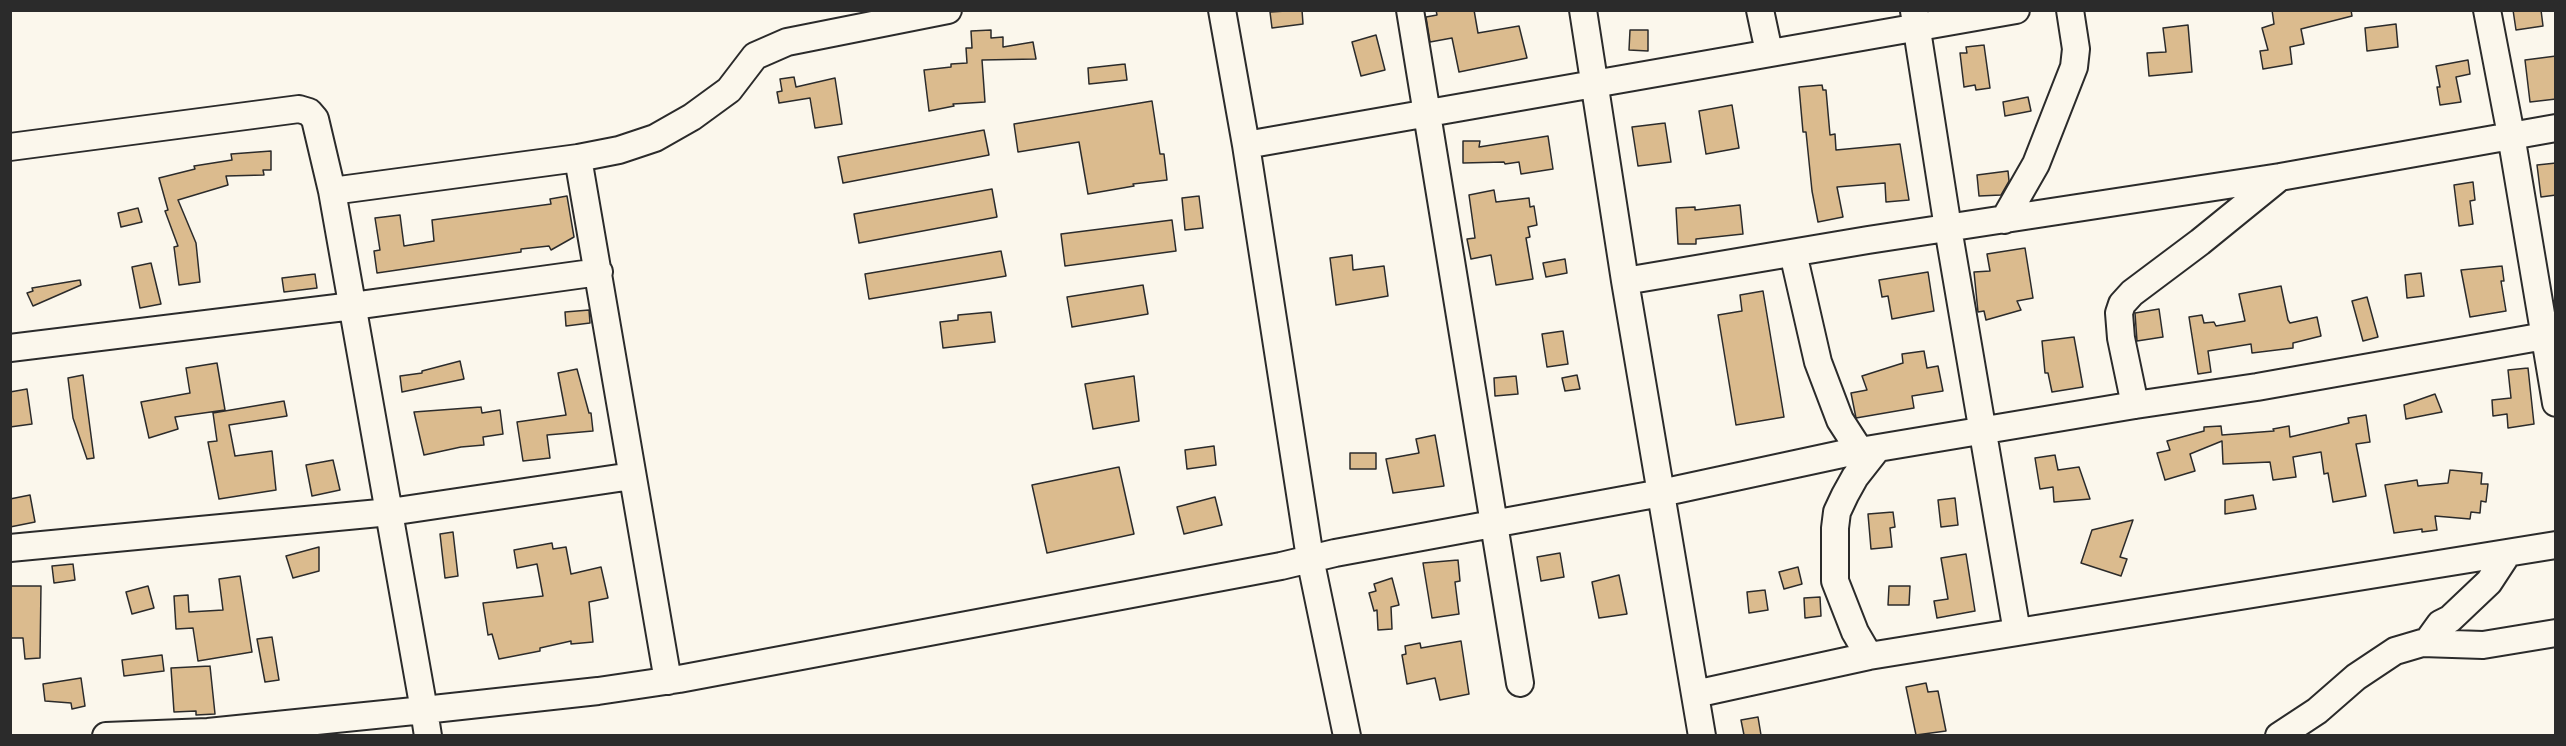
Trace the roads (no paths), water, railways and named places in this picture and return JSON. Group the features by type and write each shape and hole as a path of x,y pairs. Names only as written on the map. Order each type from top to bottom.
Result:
{"street":[{"path":"332,191 578,158 619,150 655,138 692,117 729,90 755,57 787,42 948,10"},
{"path":"1222,10 1246,145 1310,558 1347,735"},
{"path":"1410,10 1496,524 1520,683"},
{"path":"1582,10 1625,281 1702,735"},
{"path":"1760,10 1769,52"},
{"path":"1246,145 1769,52 1916,19 2016,10"},
{"path":"2004,220 2036,164 2074,68 2076,49 2070,10"},
{"path":"2487,10 2550,335 2556,403"},
{"path":"1916,19 1948,228 2017,632"},
{"path":"10,147 299,109 309,112 315,119 332,191 428,735"},
{"path":"1625,281 2280,177 2556,128"},
{"path":"578,158 668,681"},
{"path":"2135,405 2121,338 2122,304 2132,293 2200,242 2280,177"},
{"path":"1793,253 1818,362 1840,420 1869,450"},
{"path":"10,348 353,306 599,272"},
{"path":"106,735 208,732 598,691 668,681 1281,566 1310,558 1661,494 1869,450 2257,387 2550,335"},
{"path":"1869,450 1838,512 1834,550 1835,582 1855,632 1869,656"},
{"path":"10,548 390,512 632,476"},
{"path":"1695,694 1869,656 2556,545"},
{"path":"2427,642 2440,624 2450,619 2488,582 2508,553"},
{"path":"2285,733 2377,662 2396,651 2427,642 2482,645 2556,633"}]}
